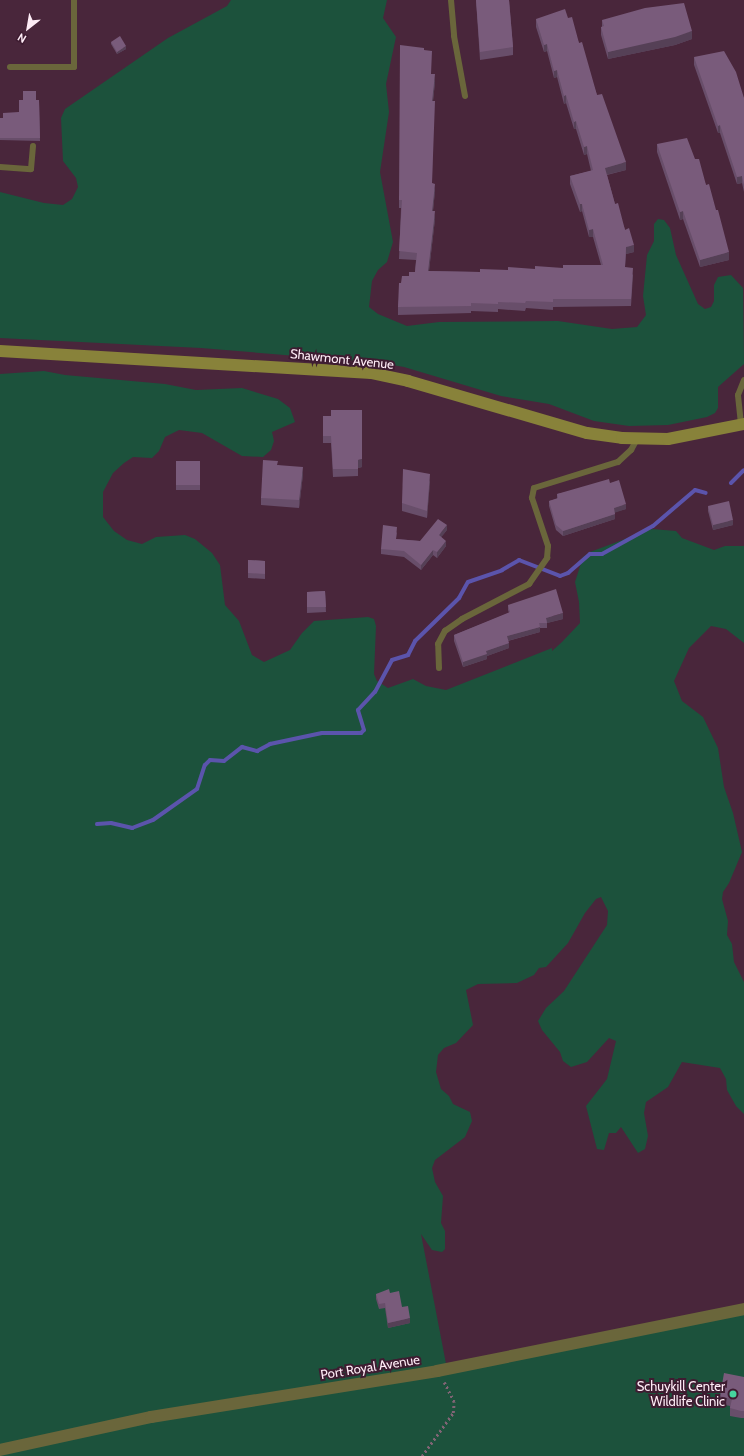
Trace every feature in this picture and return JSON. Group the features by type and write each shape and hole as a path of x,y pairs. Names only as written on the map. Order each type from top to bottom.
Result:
{"main road":[{"name":"Shawmont Avenue","path":"0,351 371,373 408,381 587,433 637,439 682,437 742,424"}],"street":[{"name":"Port Royal Avenue","path":"0,1450 151,1417 440,1370 744,1309"}],"lane":[{"path":"10,67 74,67 74,0"},
{"path":"451,0 454,36 465,96"},
{"path":"0,167 31,170 33,146"},
{"path":"742,424 738,395 744,380"},
{"path":"439,668 438,644 451,626 529,584 536,578 547,558 548,546 532,498 534,488 618,462 631,450 637,439"}],"path":[{"path":"422,1456 453,1413 454,1402 440,1370"}],"green space":[{"path":"231,0 387,0 383,18 396,37 386,84 389,112 380,172 393,242 387,262 378,270 372,281 369,307 378,314 407,326 439,322 558,321 612,329 637,327 646,315 643,296 647,255 654,241 654,224 658,219 664,220 670,228 676,255 698,304 705,309 711,307 714,301 714,285 718,277 731,275 743,288 744,364 718,387 718,408 715,413 707,417 668,425 629,426 594,421 549,404 501,396 404,367 381,363 201,348 0,338 0,192 44,203 63,205 72,199 78,187 76,178 63,161 61,118 65,109 168,38 227,6"},
{"path":"44,371 65,375 165,384 196,390 242,388 278,399 290,408 295,422 272,432 274,441 271,450 263,457 242,456 202,433 179,430 165,437 159,451 152,458 133,457 124,463 113,473 103,492 103,517 114,531 127,540 142,544 156,537 185,535 195,539 212,553 220,565 225,605 239,621 252,655 264,662 290,650 302,633 314,621 368,617 374,619 376,626 374,674 377,681 388,688 413,679 426,686 446,690 552,648 552,651 562,642 580,623 579,602 575,582 583,557 590,552 652,529 676,531 682,538 714,550 725,546 744,546 744,643 726,629 711,626 689,648 674,681 682,701 703,717 718,748 724,787 733,813 742,852 729,883 723,892 722,899 728,921 727,935 732,944 734,962 744,982 744,1114 736,1106 727,1090 726,1079 720,1068 682,1062 668,1087 646,1102 644,1113 648,1136 645,1149 638,1153 621,1127 616,1133 609,1133 604,1150 597,1149 586,1106 607,1079 616,1041 609,1038 587,1062 571,1067 563,1061 560,1052 542,1030 538,1021 546,1008 564,991 607,925 608,911 601,897 596,899 585,913 568,943 546,967 539,968 534,975 517,983 478,984 466,990 473,1025 456,1043 444,1048 438,1055 436,1072 441,1089 449,1096 453,1104 470,1112 472,1121 465,1137 435,1160 432,1168 435,1182 443,1196 441,1223 445,1231 445,1249 442,1252 432,1250 421,1234 448,1374 744,1314 744,1456 0,1456 0,374"}],"building":[{"path":"476,0 509,0 513,47 480,52"},
{"path":"684,3 692,31 675,37 608,52 601,27 604,26 602,20 645,8"},
{"path":"565,9 568,18 572,17 579,43 582,42 597,95 602,94 626,162 605,168 615,204 618,203 625,230 629,228 634,245 626,247 625,267 633,268 631,299 553,299 553,302 526,301 525,303 498,302 498,304 471,303 471,306 398,307 399,283 401,283 402,276 409,276 409,272 415,272 417,253 399,251 402,200 399,200 400,45 424,48 424,50 432,51 431,74 435,74 432,101 435,101 432,183 435,184 432,211 435,211 428,271 480,272 480,269 508,270 508,267 535,269 535,266 563,268 563,265 603,265 593,229 589,230 582,204 580,204 570,176 593,170 587,146 584,147 576,121 574,122 566,95 564,96 557,70 554,71 547,44 544,45 536,19"},
{"path":"120,36 126,46 117,52 111,42"},
{"path":"724,51 736,72 744,98 744,185 742,176 737,177 720,125 718,126 694,57"},
{"path":"23,91 36,91 36,100 39,100 40,138 0,138 0,118 3,118 3,113 19,112 19,100 23,100"},
{"path":"687,138 695,159 699,159 706,185 709,184 716,210 718,210 729,252 700,260 683,211 680,212 657,144"},
{"path":"331,410 362,410 362,459 358,460 358,469 333,469 331,436 323,436 323,416 331,416"},
{"path":"263,460 278,461 277,465 303,467 299,500 261,498"},
{"path":"176,461 200,461 200,485 176,485"},
{"path":"403,469 430,474 427,511 402,503"},
{"path":"609,479 610,483 619,480 626,504 614,508 615,514 563,531 556,525 549,501 558,498 557,494"},
{"path":"729,501 733,520 713,525 708,506"},
{"path":"438,519 447,525 439,535 446,541 437,552 433,550 421,565 404,551 381,549 383,525 397,527 396,539 420,541"},
{"path":"248,560 265,561 265,574 248,573"},
{"path":"556,589 563,613 546,618 547,623 539,623 540,627 507,636 509,643 486,651 487,654 463,662 454,635 510,612 508,605"},
{"path":"325,591 326,607 307,607 307,592"},
{"path":"389,1289 390,1293 399,1291 402,1307 408,1306 410,1318 388,1323 385,1303 379,1304 376,1294"},
{"name":"Schuykill Center Wildlife Clinic","path":"724,1373 744,1377 744,1411 730,1408 732,1399 720,1396"}],"waterway":[{"path":"731,483 744,470"},
{"path":"97,824 111,823 132,828 153,820 197,789 205,765 210,760 224,761 242,747 257,751 270,744 322,733 361,733 364,730 358,710 375,692 392,660 408,655 415,641 459,598 468,582 502,570 519,560 560,576 568,573 590,554 602,554 653,526 695,490 706,493"}],"place":[{"name":"Schuykill Center Wildlife Clinic","path":"733,1394"}]}
